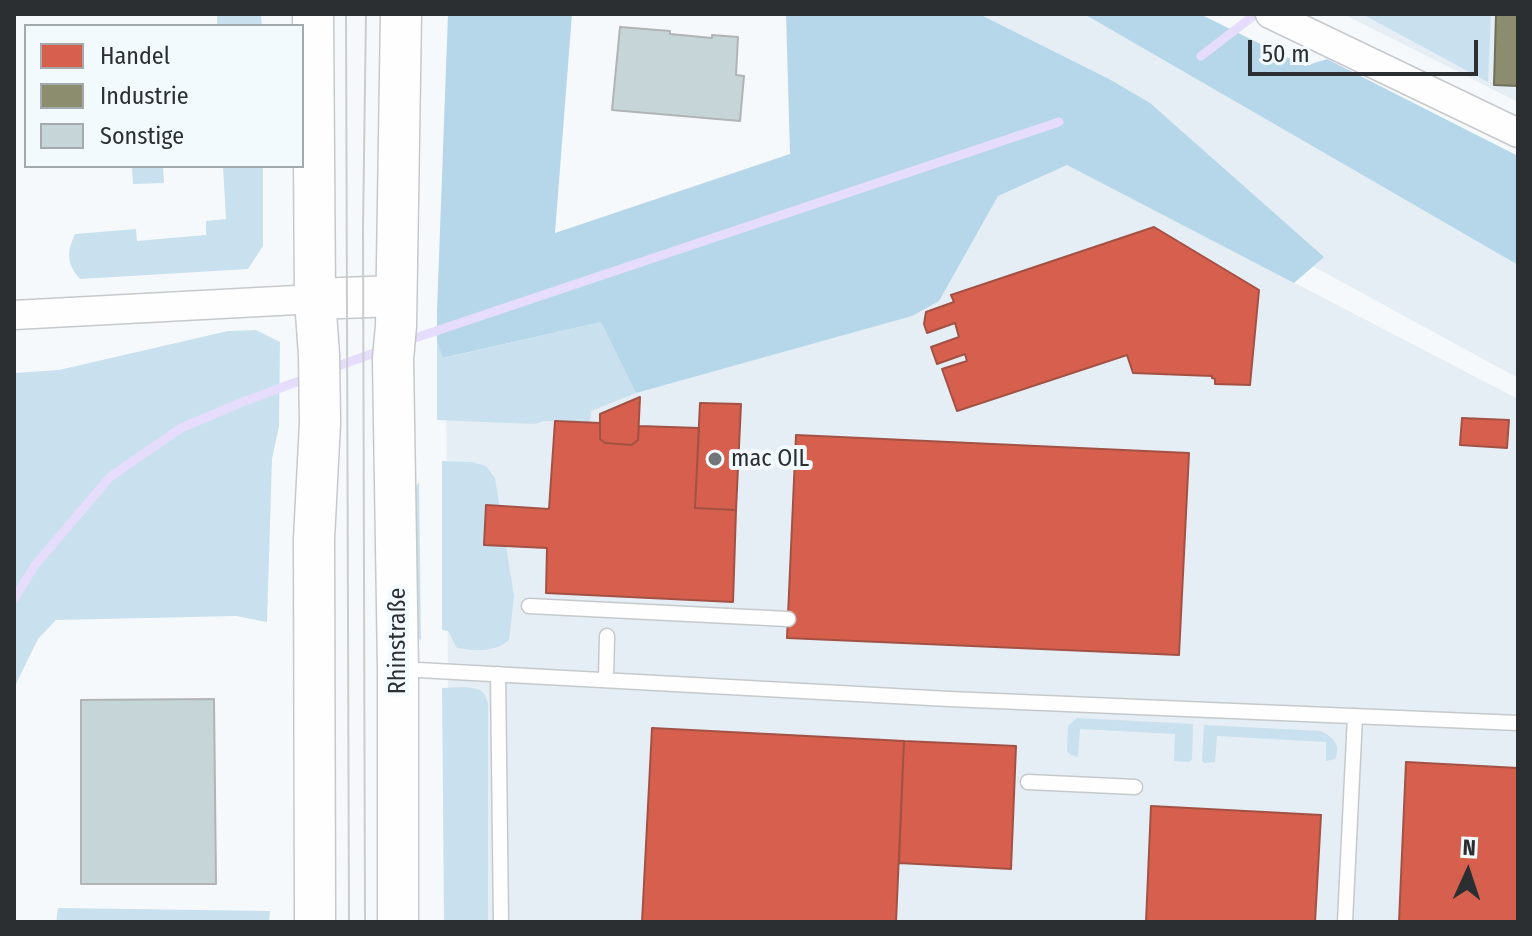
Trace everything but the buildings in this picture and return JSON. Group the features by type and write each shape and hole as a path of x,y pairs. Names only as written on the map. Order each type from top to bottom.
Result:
{"main road":[{"path":"313,14 315,299 320,423 314,539 315,922"},
{"name":"Rhinstraße","path":"398,922 395,327 401,14"},
{"path":"315,299 395,327"}],"street":[{"path":"1270,14 1518,133"},
{"path":"14,315 315,299"},
{"path":"14,337 59,312"}],"lane":[{"path":"529,606 788,619"},
{"path":"606,680 607,636"},
{"path":"398,669 949,699 1518,723"},
{"path":"498,674 501,922"},
{"path":"1345,922 1355,716"},
{"path":"1028,782 1135,787"}],"shaded area":[{"path":"217,14 261,14 262,24 217,24"},
{"path":"448,14 572,14 555,233 790,154 786,14 979,14 1150,103 1324,257 1294,283 1067,165 998,196 939,301 912,316 636,393 601,322 443,358 437,341 437,311"},
{"path":"850,14 1084,14 1518,265 1518,378"},
{"path":"1084,14 1200,14 1305,66 1327,59 1518,156 1518,265"},
{"path":"1343,14 1518,14 1518,102"},
{"path":"1362,14 1491,14 1488,82"},
{"path":"1068,165 1518,399 1518,922 453,922 446,371"},
{"path":"132,168 163,168 164,183 133,184"},
{"path":"223,168 263,168 263,246 248,269 80,279 72,268 69,257 75,234 136,229 137,241 206,235 206,221 226,219"},
{"path":"601,322 636,393 591,411 590,423 437,420 437,341 444,358"},
{"path":"256,330 280,342 279,426 272,459 267,622 236,616 56,620 38,639 14,688 14,373 59,370 228,331"},
{"path":"442,461 486,466 495,478 514,596 509,640 491,649 457,648 448,631 442,630"},
{"path":"419,482 421,641 415,633 413,491"},
{"path":"442,688 480,690 488,703 488,922 444,922"},
{"path":"1077,718 1193,724 1192,759 1189,762 1174,761 1175,734 1080,729 1078,757 1071,755 1067,751 1068,726"},
{"path":"1204,725 1321,731 1335,742 1337,754 1335,759 1326,761 1326,742 1217,736 1215,762 1205,763 1202,761"},
{"path":"58,908 270,911 269,922 56,922"}],"waterway":[{"path":"1201,56 1256,14"},
{"path":"406,341 1059,122"},
{"path":"327,370 385,349"},
{"path":"14,599 35,565 110,477 181,428 310,377"}],"tram line":[{"path":"346,14 349,922"},
{"path":"365,922 363,229 366,14"}],"place":[{"name":"mac OIL","path":"715,459"}]}
